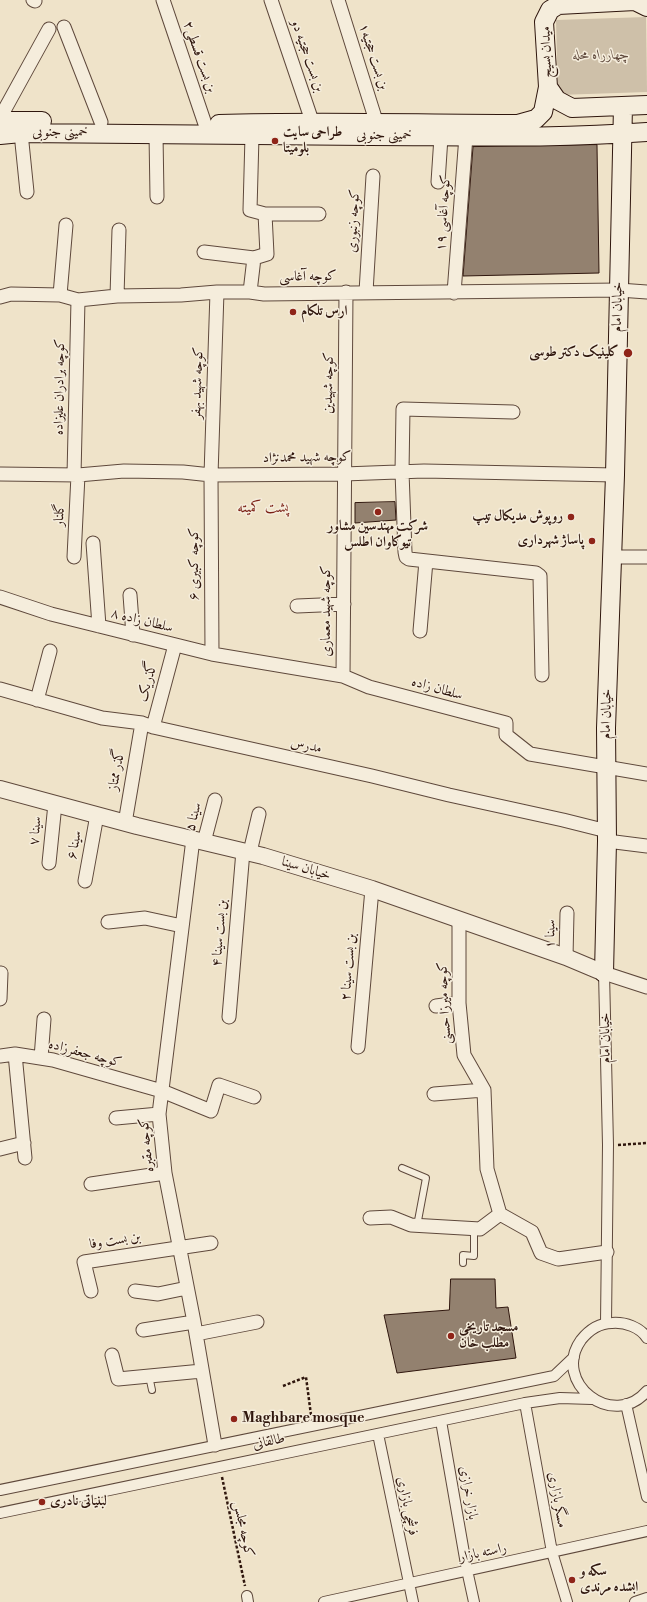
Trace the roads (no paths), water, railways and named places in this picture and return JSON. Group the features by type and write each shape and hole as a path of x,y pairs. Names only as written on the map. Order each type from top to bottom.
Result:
{"main road":[{"name":"میدان بسیج","path":"639,3 587,2 550,5 544,22 548,87 557,100 572,108 647,105"},
{"name":"خمینی جنوبی","path":"0,119 205,124 312,122 377,124 518,124 536,119 544,112 548,87"},
{"name":"خیابان امام","path":"604,973 607,836 606,728 615,475 622,106"},
{"path":"582,135 589,108"},
{"name":"خمینی جنوبی","path":"0,135 21,133 441,137 582,135 647,132"}],"street":[{"name":"بن بست قسطی۲","path":"163,0 205,124"},
{"name":"بن بست حجتیه دو","path":"271,0 312,122"},
{"name":"بن بست حجتیه۱","path":"338,0 377,124"},
{"path":"64,27 100,122"},
{"path":"0,119 49,29"},
{"path":"21,133 27,192"},
{"path":"156,134 157,197"},
{"path":"252,136 250,210 265,214 319,214"},
{"name":"کوچه آغاسی ۱۹","path":"454,292 466,136"},
{"path":"438,182 441,137"},
{"name":"کوچه زنبوری","path":"366,292 373,176"},
{"path":"204,252 254,258 267,254 265,214"},
{"path":"60,295 66,225"},
{"path":"117,296 119,230"},
{"path":"250,292 254,258"},
{"name":"کوچه آغاسی","path":"0,297 11,294 60,295 78,300 117,296 181,295 217,292 250,292 264,294 619,290 647,292"},
{"name":"کوچه شهید بهفر","path":"211,475 217,292"},
{"name":"کوچه شهیدین","path":"344,474 346,292"},
{"name":"کوچه برادران علیزاده","path":"76,475 78,300"},
{"path":"513,412 403,409 402,472 406,557 409,559 536,574 540,576 542,675"},
{"name":"کوچه شهید محمدنژاد","path":"0,474 76,475 124,471 183,472 211,475 402,472 539,472 615,475"},
{"name":"کوچه شهید معماری","path":"343,676 344,474"},
{"name":"گلنار","path":"74,557 76,475"},
{"name":"کوچه کبیری ۶","path":"211,475 212,654"},
{"path":"92,543 99,626"},
{"path":"611,557 647,556"},
{"path":"420,631 426,561"},
{"path":"130,595 133,635"},
{"name":"سلطان زاده ۸","path":"0,597 51,614 212,654 320,672"},
{"path":"297,606 344,604"},
{"name":"گذریک","path":"148,725 175,645"},
{"path":"37,700 50,651"},
{"name":"سلطان زاده","path":"320,672 343,676 369,687 506,723 506,736 530,754 606,767"},
{"name":"مدرس","path":"0,689 102,718 148,725 563,820 607,836 647,846"},
{"name":"گذر ممتاز","path":"125,823 148,725"},
{"path":"606,767 647,774"},
{"name":"خیابان سینا","path":"0,788 125,823 246,852 372,889 566,957 604,973"},
{"name":"سینا ۵","path":"198,840 216,800"},
{"name":"سینا ۷","path":"49,863 55,804"},
{"name":"بن بست سینا ۴","path":"229,1017 246,852 258,814"},
{"name":"سینا ۶","path":"85,881 97,815"},
{"name":"کوچه مقبره","path":"198,840 182,926 159,1114 165,1173 195,1328 215,1446"},
{"name":"بن بست سینا ۲","path":"358,1047 372,889"},
{"name":"سینا ۱","path":"566,957 567,913"},
{"path":"108,922 146,918 182,926"},
{"name":"کوچه میرزا حسنی","path":"459,919 459,1003 464,1055 484,1090 487,1169 500,1214"},
{"path":"0,1000 1,973"},
{"path":"604,973 647,987"},
{"name":"خیابان امام","path":"604,973 608,1145 606,1323"},
{"path":"436,1006 459,1003"},
{"path":"41,1058 44,1019"},
{"path":"15,1054 25,1158"},
{"name":"کوچه جعفرزاده","path":"0,1056 15,1054 53,1060 162,1091 211,1111 219,1085 254,1097"},
{"path":"434,1094 484,1090"},
{"path":"116,1118 159,1114"},
{"path":"0,1148 24,1143"},
{"path":"91,1184 165,1173"},
{"path":"370,1218 391,1217 417,1226 480,1229 500,1214 532,1232 541,1253 558,1259 607,1252"},
{"path":"180,1248 211,1243"},
{"name":"بن بست وفا","path":"92,1290 84,1262 180,1248"},
{"path":"135,1292 158,1294 187,1288"},
{"path":"143,1330 195,1328 257,1322"},
{"path":"592,1399 583,1391 577,1381 574,1369 574,1357 578,1345 585,1335 595,1327 606,1323 620,1322 634,1326 647,1338"},
{"path":"112,1355 118,1379 202,1371"},
{"name":"طالقانی","path":"0,1490 554,1376 574,1357"},
{"path":"647,1391 637,1400 626,1404 647,1497"},
{"name":"طالقانی","path":"0,1513 525,1403 560,1398 592,1399 609,1405 626,1404"},
{"name":"مسگر بازاری","path":"525,1403 552,1552 567,1602"},
{"name":"بازار خرازی","path":"441,1421 474,1602"},
{"name":"فرشچی بازاری","path":"378,1434 413,1602"},
{"name":"راسته بازار","path":"324,1602 647,1531"},
{"path":"635,1602 647,1598"}],"lane":[{"path":"402,1168 426,1178 417,1226"},
{"path":"463,1262 463,1255 474,1256 474,1228"},
{"path":"149,1376 152,1390"}],"place":[{"name":"طراحی سایت بلومیتا","path":"275,141"},
{"name":"ارس تلکام","path":"293,312"},
{"name":"کلینیک دکتر طوسی","path":"628,353"},
{"name":"شرکت مهندسین مشاور تیوکاوان اطلس","path":"378,512"},
{"name":"روپوش مدیکال تیپ","path":"571,517"},
{"name":"پاساژ شهرداری","path":"592,541"},
{"name":"مسجد تاریخی مطلب خان","path":"451,1336"},
{"name":"Maghbare mosque","path":"234,1419"},
{"name":"لبنیاتی نادری","path":"42,1502"},
{"name":"سکه و ابشده مرندی","path":"572,1580"}],"district":[{"name":"پشت کمیته","path":"263,508"}],"park label":[{"name":"چهارراه محله","path":"601,56"}]}
